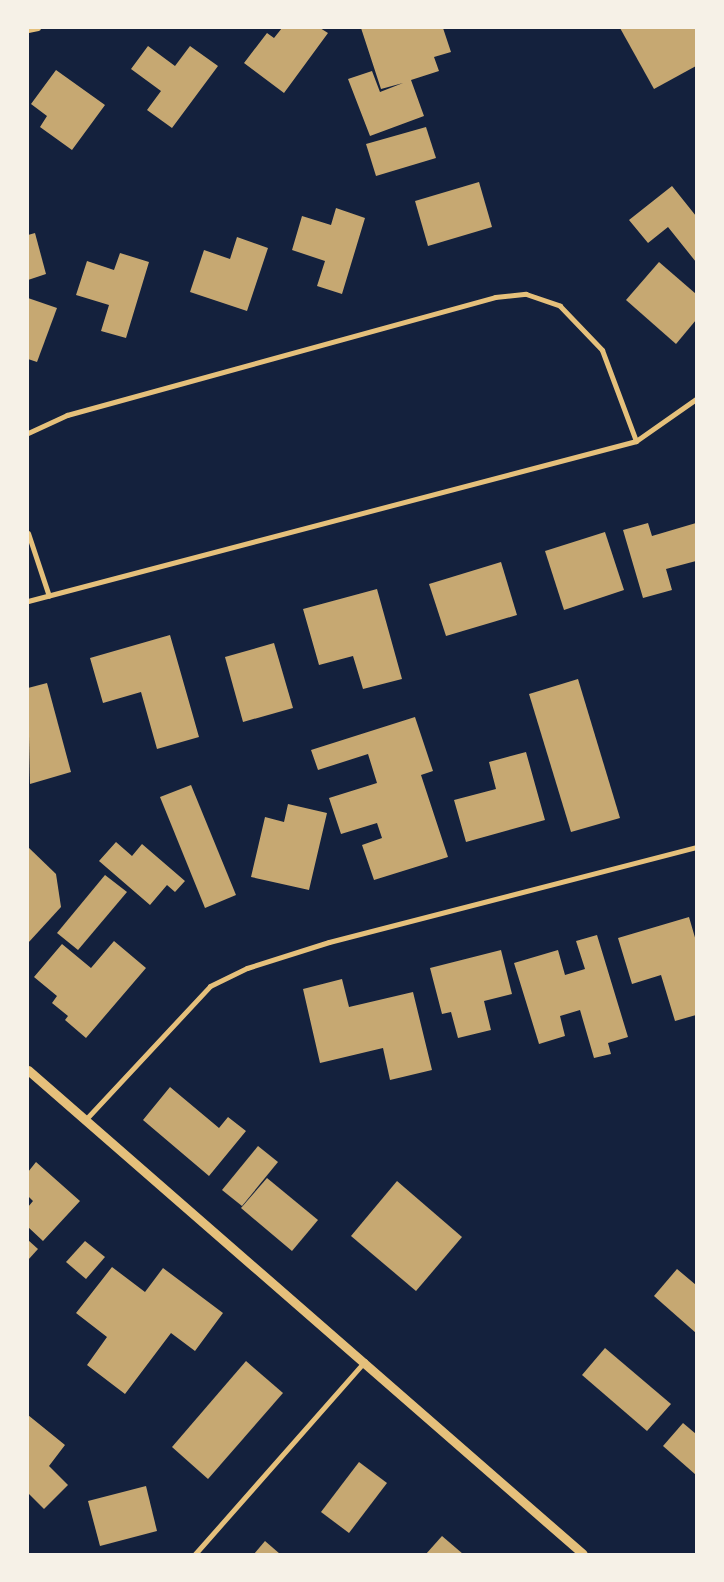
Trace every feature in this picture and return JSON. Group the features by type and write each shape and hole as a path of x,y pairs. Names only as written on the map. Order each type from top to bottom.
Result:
{"street":[{"path":"28,30 38,28"},
{"path":"28,434 66,415 495,297 526,294 560,306 602,350 636,441"},
{"path":"28,601 636,441 696,399"},
{"path":"28,533 49,596"},
{"path":"87,1118 210,986 247,968 329,942 696,847"},
{"path":"28,1070 87,1118 583,1554"},
{"path":"195,1554 365,1361"}],"building":[{"path":"282,28 320,28 328,33 284,93 244,63 267,33 274,38"},
{"path":"361,28 443,28 451,52 434,57 439,71 411,80 424,116 370,136 348,79 372,71 380,92 403,83 381,89"},
{"path":"620,28 696,28 696,66 654,89"},
{"path":"148,46 175,66 190,46 218,66 172,128 147,110 161,91 131,69"},
{"path":"56,70 105,105 72,150 40,127 47,116 31,104"},
{"path":"426,127 436,158 376,176 366,144"},
{"path":"479,182 492,227 428,246 415,201"},
{"path":"672,186 696,216 696,262 668,227 648,243 629,220"},
{"path":"336,208 365,218 342,294 317,286 325,261 292,250 302,216 331,225"},
{"path":"35,233 46,274 28,280 28,235"},
{"path":"237,237 268,248 247,311 190,292 204,250 230,259"},
{"path":"120,253 149,262 126,338 101,331 109,305 76,295 87,261 114,270"},
{"path":"659,262 696,294 696,320 676,344 626,300"},
{"path":"28,298 57,308 37,362 28,359"},
{"path":"648,523 652,536 696,523 696,561 666,569 672,590 643,598 623,530"},
{"path":"605,532 624,590 564,610 545,551"},
{"path":"501,562 517,615 446,636 429,584"},
{"path":"377,589 402,679 363,689 353,656 319,665 303,609"},
{"path":"170,635 199,737 157,749 141,692 103,703 90,658"},
{"path":"274,643 293,708 243,722 225,657"},
{"path":"578,679 620,818 571,832 529,694"},
{"path":"47,683 71,772 30,784 28,688"},
{"path":"415,717 433,771 421,775 448,857 374,880 362,845 382,838 377,823 341,834 329,798 377,783 368,754 318,770 311,750"},
{"path":"526,752 545,820 466,842 454,800 496,789 489,762"},
{"path":"191,785 236,895 205,908 160,797"},
{"path":"288,804 327,813 309,890 251,877 265,817 284,822"},
{"path":"116,842 132,856 142,844 185,881 175,892 167,885 150,905 99,861"},
{"path":"28,847 56,874 61,907 28,943"},
{"path":"105,875 127,892 78,950 57,933"},
{"path":"689,917 696,941 696,1015 675,1021 661,975 632,984 618,938"},
{"path":"597,935 628,1037 608,1043 611,1054 594,1058 580,1010 560,1016 565,1036 539,1044 514,963 558,950 565,975 585,969 576,941"},
{"path":"114,941 146,968 86,1038 65,1020 68,1016 52,1003 57,996 34,977 62,944 91,968"},
{"path":"501,950 512,994 484,1001 491,1030 458,1038 451,1012 442,1014 430,968"},
{"path":"342,979 349,1007 413,992 432,1070 390,1080 383,1048 320,1063 303,989"},
{"path":"170,1087 219,1128 228,1117 246,1131 209,1176 143,1120"},
{"path":"258,1146 278,1162 242,1206 222,1190"},
{"path":"36,1162 80,1201 43,1241 28,1227 28,1207 33,1201 28,1196 28,1172"},
{"path":"267,1178 318,1220 292,1251 241,1208"},
{"path":"397,1181 462,1237 416,1291 351,1236"},
{"path":"28,1240 38,1249 28,1260"},
{"path":"85,1241 105,1257 86,1279 66,1262"},
{"path":"112,1267 145,1292 163,1268 223,1313 195,1351 171,1333 125,1394 87,1365 107,1337 76,1313"},
{"path":"677,1269 696,1285 696,1333 654,1296"},
{"path":"605,1348 671,1404 647,1431 582,1375"},
{"path":"246,1361 283,1393 208,1479 172,1447"},
{"path":"28,1415 65,1445 49,1466 68,1485 44,1509 28,1493"},
{"path":"683,1423 696,1434 696,1475 663,1446"},
{"path":"359,1462 387,1483 349,1533 321,1512"},
{"path":"146,1486 157,1531 100,1546 88,1501"},
{"path":"442,1536 463,1554 426,1554"},
{"path":"265,1541 280,1554 254,1554"}]}
